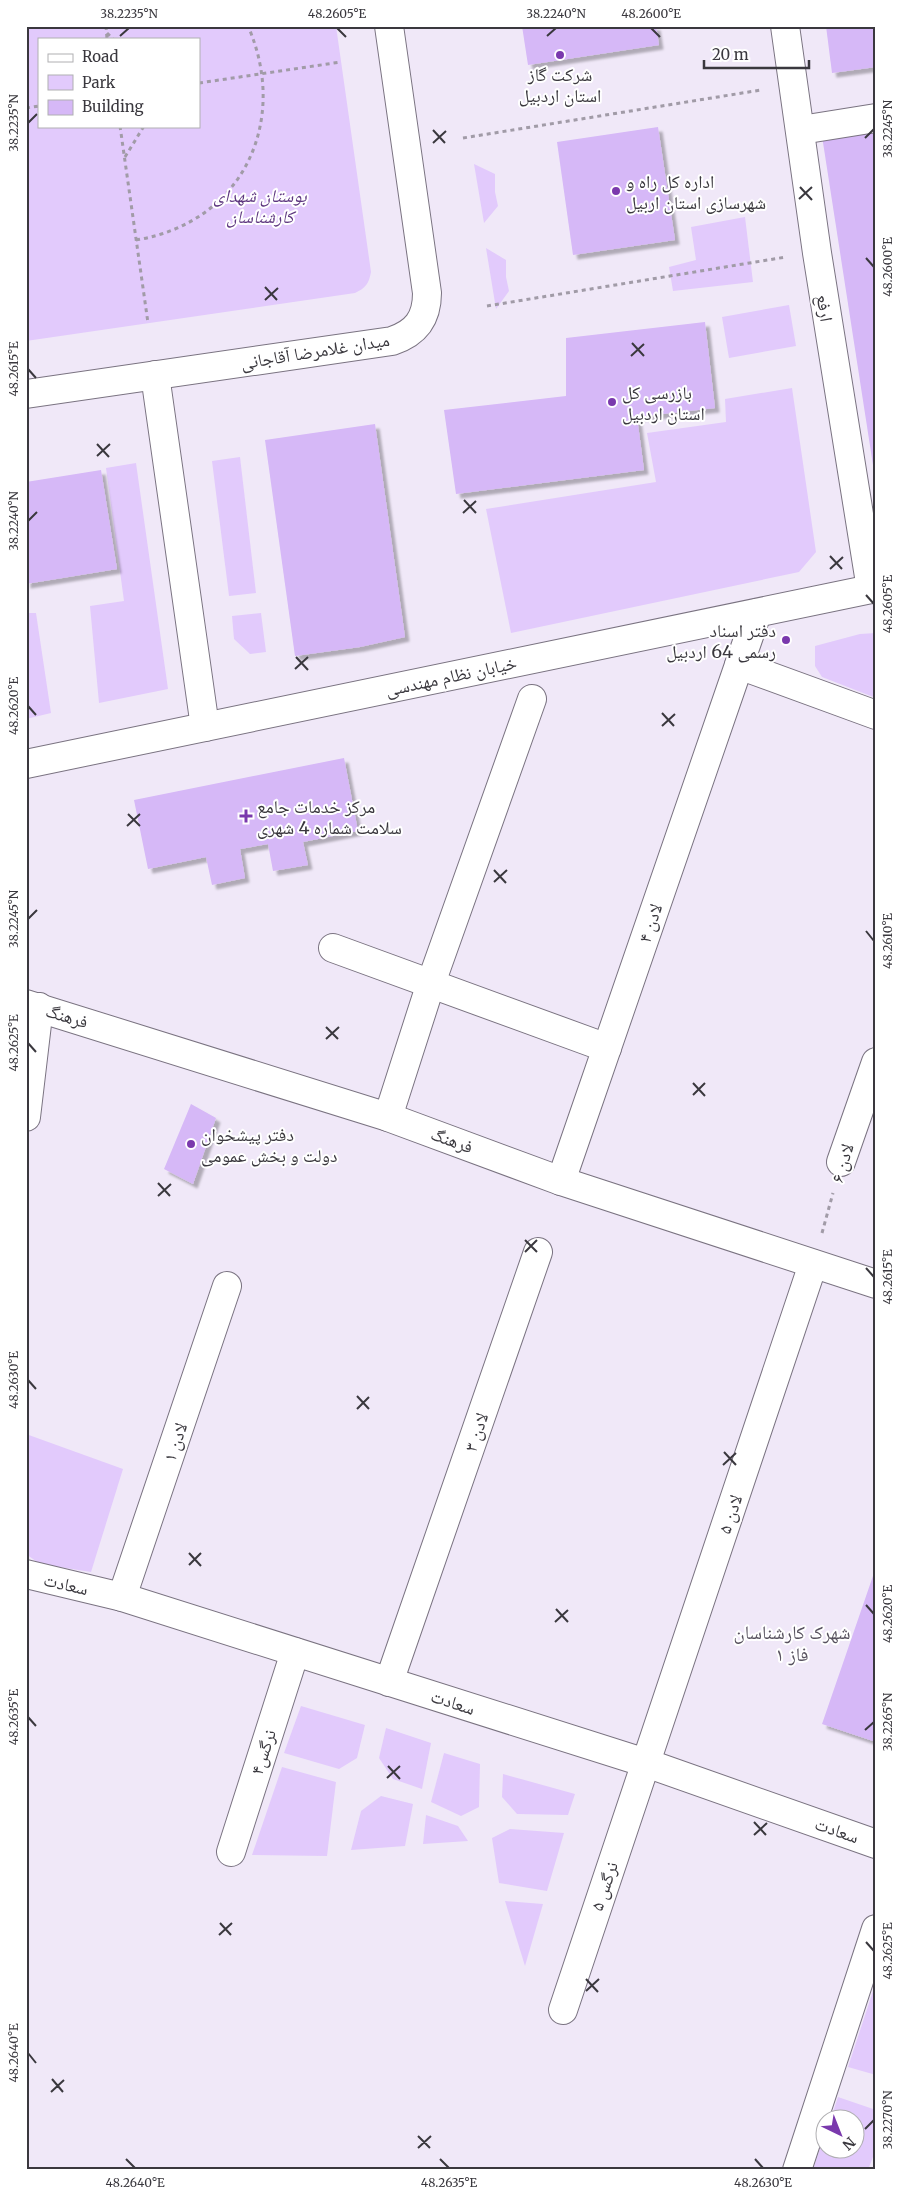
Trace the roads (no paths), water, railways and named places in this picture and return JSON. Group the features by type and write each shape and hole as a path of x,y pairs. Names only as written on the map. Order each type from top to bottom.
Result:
{"street":[{"name":"میدان غلامرضا آقاجانی","path":"26,394 392,340 410,333 423,319 427,306 427,293 389,26"},
{"name":"ارفع","path":"785,26 816,252 873,588"},
{"path":"800,130 876,118"},
{"path":"155,375 205,727"},
{"name":"خیابان نظام مهندسی","path":"26,764 873,588"},
{"name":"لادن ۴","path":"561,1181 756,613"},
{"path":"739,665 876,715"},
{"path":"388,1117 431,983 532,699"},
{"path":"332,948 607,1048"},
{"path":"26,1117 32,1006"},
{"name":"فرهنگ","path":"32,1006 388,1117 561,1181 876,1284"},
{"name":"لادن ۶","path":"842,1162 876,1062"},
{"name":"لادن ۳","path":"389,1682 538,1252"},
{"name":"لادن ۵","path":"646,1763 813,1264"},
{"name":"لادن ۱","path":"122,1597 227,1286"},
{"name":"سعادت","path":"26,1574 122,1597 646,1763 876,1844"},
{"name":"نرگس۴","path":"231,1852 294,1652"},
{"name":"نرگس ۵","path":"563,2010 646,1763"},
{"path":"797,2170 876,1929"}],"place":[{"name":"شرکت گاز استان اردبیل","path":"560,55"},
{"name":"اداره کل راه و شهرسازی استان اربیل","path":"616,191"},
{"name":"بازرسی کل استان اردبیل","path":"612,402"},
{"name":"دفتر اسناد رسمی 64 اردبیل","path":"786,640"},
{"name":"مرکز خدمات جامع سلامت شماره 4 شهری","path":"246,816"},
{"name":"دفتر پیشخوان دولت و بخش عمومی","path":"191,1144"}],"district":[{"name":"شهرک کارشناسان فاز ۱","path":"792,1643"}],"park label":[{"name":"بوستان شهدای کارشناسان","path":"260,205"}]}
